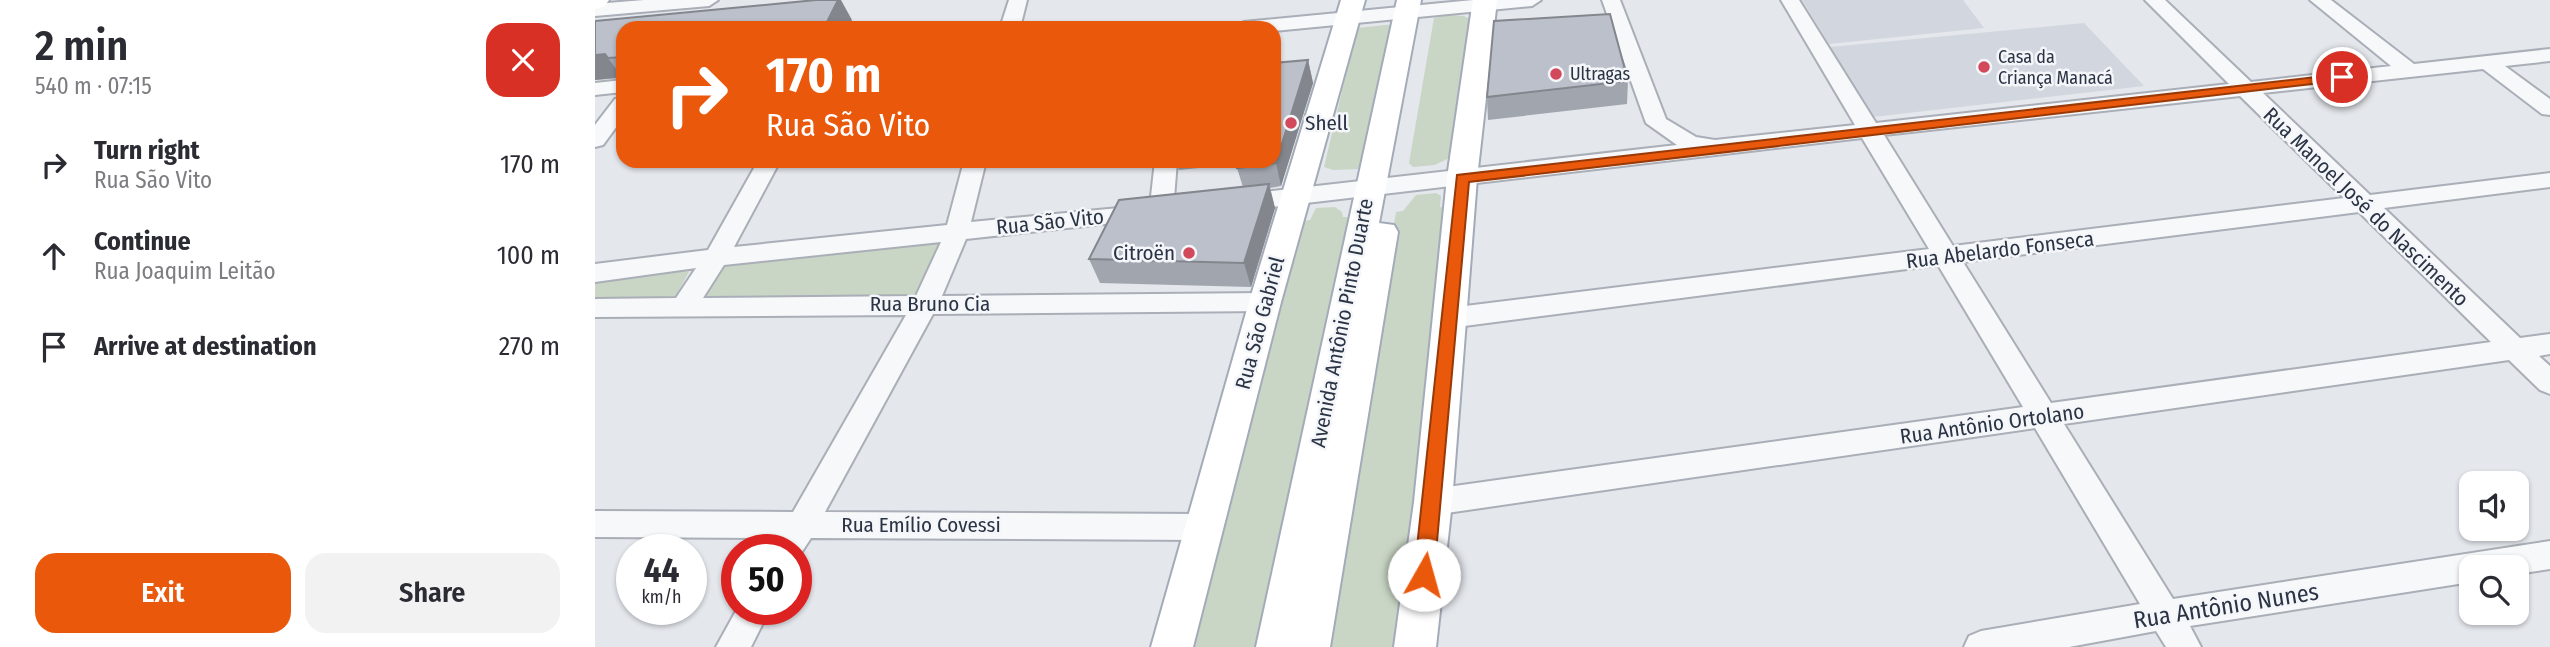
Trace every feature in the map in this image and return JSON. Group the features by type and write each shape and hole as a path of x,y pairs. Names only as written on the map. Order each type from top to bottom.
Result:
{"main road":[{"path":"1415,647 1433,502 1462,178 1485,2"},
{"name":"Avenida Antônio Pinto Duarte","path":"1277,647 1380,187 1417,6"},
{"name":"Rua São Gabriel","path":"1172,647 1265,302 1351,9"},
{"name":"Avenida Antônio Pinto Duarte","path":"1309,647 1380,187"}],"street":[{"path":"595,10 709,0"},
{"path":"1012,21 1018,0"},
{"path":"1281,21 1351,9 1532,0"},
{"path":"1611,0 1657,123 1690,143 1714,147"},
{"path":"1790,0 1871,129 2183,647"},
{"name":"Rua Manoel José do Nascimento","path":"2154,0 2550,383"},
{"path":"2319,0 2409,70"},
{"path":"1215,205 1871,129 2550,55"},
{"path":"2487,62 2550,109"},
{"path":"595,89 616,87"},
{"path":"595,140 616,113"},
{"path":"1637,156 1649,147 1657,123"},
{"path":"684,306 716,257 765,168"},
{"path":"797,534 926,303 957,232 973,168"},
{"path":"1161,211 1166,168"},
{"name":"Rua Abelardo Fonseca","path":"1449,318 2550,180"},
{"name":"Rua São Vito","path":"595,273 716,257 1188,208"},
{"name":"Rua Bruno Cia","path":"595,307 1265,302"},
{"name":"Rua Antônio Ortolano","path":"1433,502 2550,344"},
{"name":"Rua Emílio Covessi","path":"595,524 749,534"},
{"name":"Rua Emílio Covessi","path":"812,537 1204,527"},
{"name":"Rua Antônio Nunes","path":"2529,558 2550,555"},
{"name":"Rua Antônio Nunes","path":"1981,647 2164,615 2459,569"},
{"path":"733,647 745,625"}],"shaded area":[{"path":"1802,0 1963,0 1984,28 1829,44"},
{"name":"Casa da Criança Manacá","path":"2084,23 2144,86 1873,117 1830,47"}],"green space":[{"path":"1464,16 1471,20 1455,155 1435,165 1413,167 1409,163 1434,18"},
{"path":"1395,24 1361,169 1333,170 1324,167 1357,28"},
{"path":"1436,193 1441,196 1440,207 1446,208 1396,647 1325,647 1396,212 1403,211 1416,195"},
{"path":"1335,207 1342,212 1343,217 1349,217 1262,647 1194,647 1303,221 1310,220 1316,208"},
{"path":"944,240 916,298 701,301 723,263"},
{"path":"690,270 673,301 595,300 595,279"}],"building":[{"path":"838,0 828,21 616,21 616,57 608,58 605,54 595,55 595,21"},
{"name":"Ultragas","path":"1610,14 1628,81 1487,97 1494,21"},
{"path":"1308,60 1281,147 1281,62"},
{"path":"1269,184 1244,263 1089,259 1119,200"}],"place":[{"name":"Casa da Criança Manacá","path":"1984,67"},
{"name":"Ultragas","path":"1556,74"},
{"name":"Shell","path":"1291,123"},
{"name":"Citroën","path":"1189,253"}],"route":[{"path":"1424,575 1462,178 2342,77"}]}
